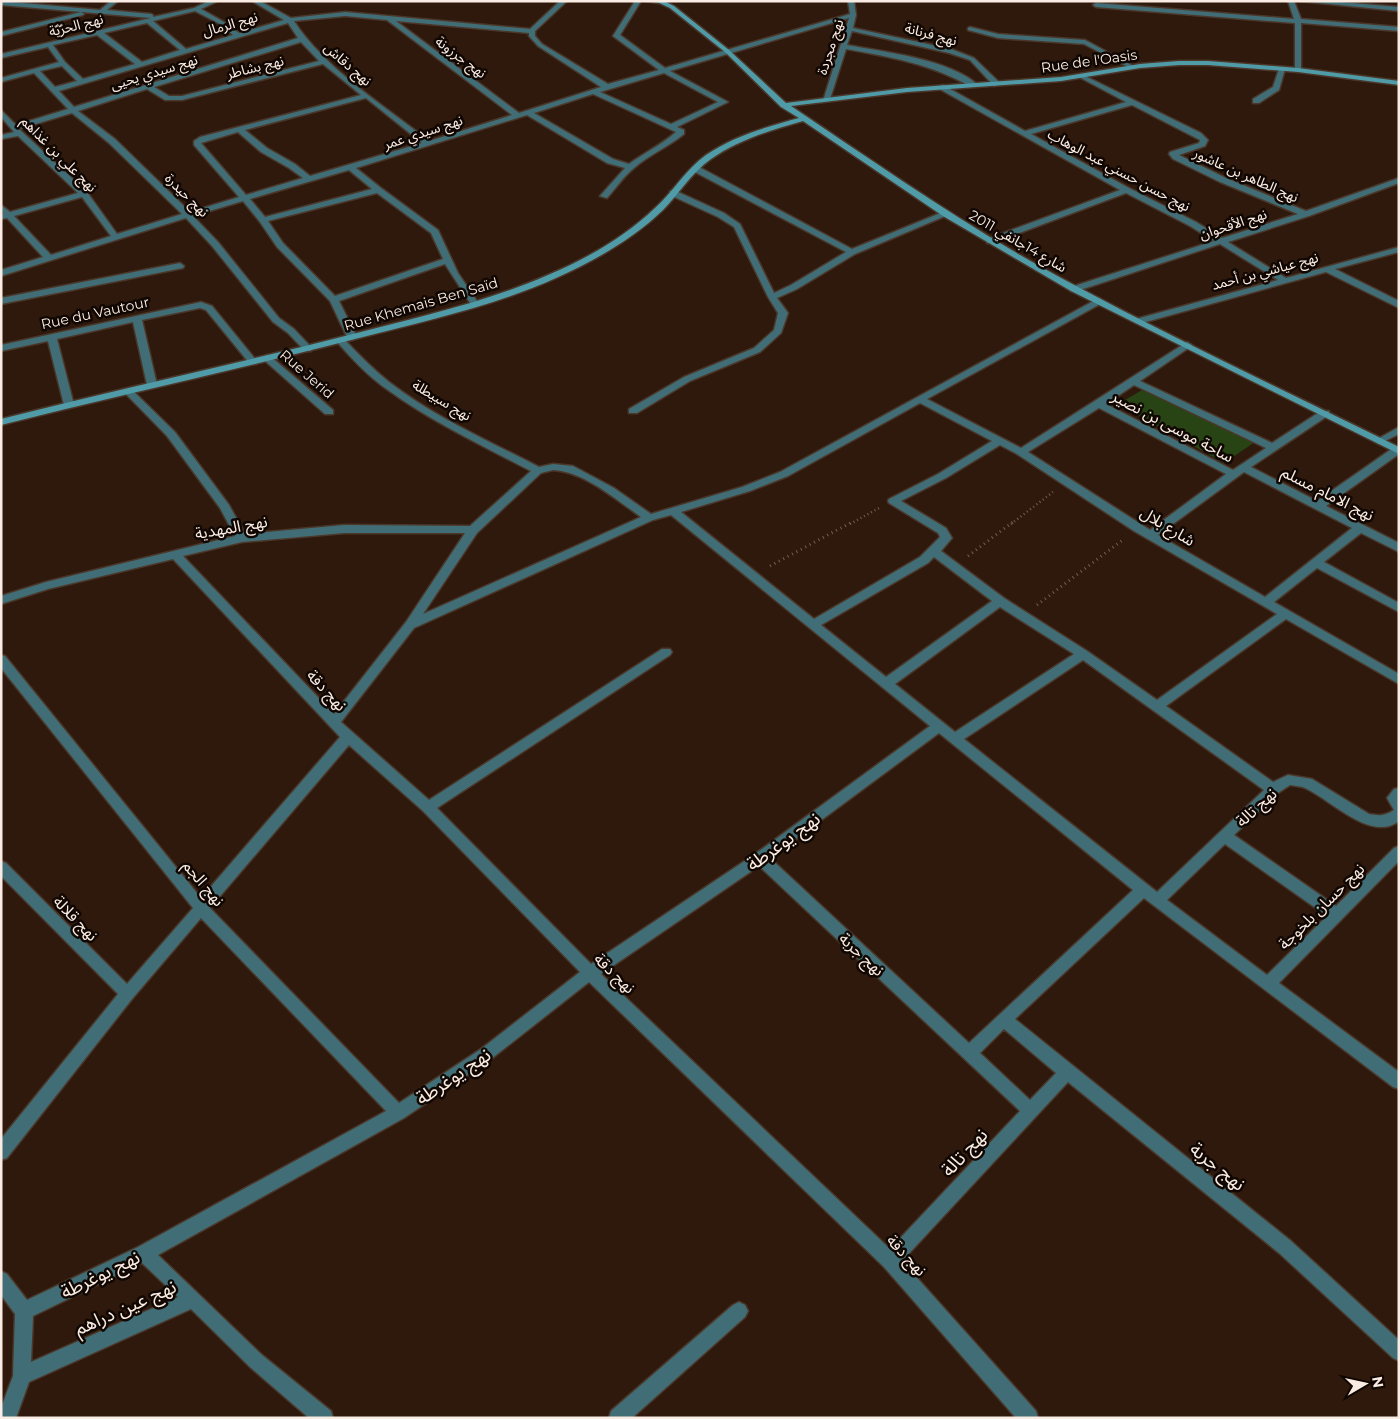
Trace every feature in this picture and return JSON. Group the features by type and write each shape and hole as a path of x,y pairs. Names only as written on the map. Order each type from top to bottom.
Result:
{"street":[{"path":"34,6 42,1"},
{"path":"101,12 115,1"},
{"name":"نهج الحرّيّة","path":"1,56 161,17 215,1"},
{"name":"نهج دقاش","path":"255,1 290,20 302,39 324,62 428,144"},
{"path":"564,1 532,31 532,36 540,45 607,86"},
{"path":"638,1 616,36 664,70 724,102 671,127"},
{"path":"649,1 658,1"},
{"name":"شارع 14جانفي 2011","path":"658,1 672,7 727,52 784,105 946,214 990,241 1074,289 1398,450"},
{"name":"نهج مجردة","path":"826,99 854,15 851,1"},
{"path":"1291,1 1298,21 1298,70"},
{"path":"1302,1 1399,9"},
{"path":"1,3 161,17"},
{"path":"1096,5 1399,29"},
{"path":"196,8 238,35"},
{"path":"1,34 92,11"},
{"name":"نهج الرمال","path":"54,90 290,20 345,14 532,31"},
{"name":"نهج سيدي عمر","path":"1,273 428,144 595,92 607,86 854,15"},
{"name":"نهج جرزونة","path":"390,19 517,115"},
{"path":"148,20 184,50"},
{"name":"نهج فرنانة","path":"850,29 951,51 972,60 996,84"},
{"path":"970,29 998,36 1085,42 1132,67"},
{"path":"98,32 140,64"},
{"name":"نهج سيدي يحيى","path":"1,137 73,110 302,39"},
{"path":"49,44 81,82"},
{"path":"844,47 914,60 959,75 974,85"},
{"name":"نهج بشاطر","path":"149,87 168,98 175,99 324,62"},
{"path":"1,80 64,63"},
{"name":"Rue de l'Oasis","path":"784,105 940,87 1081,76 1158,64 1208,63 1298,70 1399,83"},
{"path":"1256,101 1276,88 1282,69"},
{"name":"نهج حيدرة","path":"36,70 73,110 112,142 188,215 215,244 276,320 291,331 308,348"},
{"name":"نهج الطاهر بن عاشور","path":"1081,76 1198,135 1204,140 1202,144 1173,154 1176,157 1223,180 1306,214"},
{"name":"نهج حسن حسني عبد الوهاب","path":"940,87 1126,190 1193,224 1284,280"},
{"path":"595,92 681,132 664,146 646,155 630,167 604,196"},
{"path":"352,337 334,300 280,245 264,220 198,143 203,139 366,96"},
{"path":"1024,134 1133,102"},
{"name":"نهج علي بن غذاهم","path":"1,112 17,130 84,194 116,238"},
{"path":"527,112 610,161 630,167"},
{"name":"Rue Khemais Ben Saïd","path":"1,422 341,341 475,304 552,277 634,230 659,209 705,160 729,144 754,133 804,119"},
{"path":"240,130 264,150 292,166 309,179"},
{"path":"351,167 378,190 435,232 454,273 475,304"},
{"path":"696,169 852,252"},
{"name":"نهج الأقحوان","path":"1074,289 1306,214 1399,180"},
{"path":"264,220 378,190"},
{"path":"990,241 1126,190"},
{"path":"633,411 687,379 757,350 778,332 783,313 772,297 737,226 721,215 673,193"},
{"path":"4,217 84,194"},
{"path":"1,207 4,217 50,258"},
{"path":"772,297 794,287 852,252 946,214"},
{"name":"نهج عياشي بن أحمد","path":"1139,321 1399,250"},
{"path":"334,300 407,273 449,260"},
{"path":"1,301 180,266"},
{"path":"1328,269 1399,305"},
{"path":"410,625 649,518 746,489 784,474 1099,301"},
{"name":"Rue du Vautour","path":"1,348 195,306 206,306 253,362"},
{"path":"137,319 152,385"},
{"path":"52,337 69,405"},
{"name":"نهج سبيطلة","path":"341,341 363,364 391,388 476,438 538,470"},
{"path":"1021,452 1099,404 1187,345"},
{"name":"Rue Jerid","path":"267,358 329,412"},
{"path":"1133,380 1272,447"},
{"path":"128,391 171,434 226,507 242,538"},
{"name":"شارع بلال","path":"921,400 1021,452 1138,528 1399,680"},
{"name":"ساحة موسى بن نصير","path":"1099,404 1233,474"},
{"path":"1151,535 1233,474 1325,413"},
{"path":"1379,441 1399,430"},
{"path":"893,501 942,476 1000,441"},
{"path":"1318,506 1398,450"},
{"path":"334,722 410,625 473,530 538,470 554,467 569,468 610,490 649,518"},
{"name":"نهج الامام مسلم","path":"1243,468 1399,548"},
{"path":"814,626 924,560 946,538 942,531 893,501"},
{"path":"672,510 1143,890 1399,1082"},
{"path":"1266,602 1360,528"},
{"name":"نهج المهدية","path":"1,600 46,586 242,538 344,529 473,530"},
{"path":"934,551 1000,601 1083,654 1273,789"},
{"name":"نهج دقة","path":"175,554 348,737 428,807 590,973 890,1261 1029,1418"},
{"path":"1316,562 1399,608"},
{"path":"887,684 1000,601"},
{"path":"1157,706 1286,613"},
{"path":"428,807 666,652"},
{"path":"956,738 1083,654"},
{"name":"نهج الجم","path":"1,658 202,909 398,1113"},
{"name":"نهج يوغرطة","path":"24,1311 144,1254 398,1113 486,1054 590,973 760,858 940,726"},
{"path":"1,1152 126,994 202,909 348,737"},
{"name":"نهج تالة","path":"1158,901 1273,789 1288,780 1298,780 1307,783 1366,819 1390,820 1399,813"},
{"path":"1399,793 1394,798 1399,807"},
{"path":"1224,836 1337,915"},
{"name":"نهج حسان بلخوجة","path":"1268,984 1399,852"},
{"name":"نهج جربة","path":"760,858 1030,1110"},
{"name":"نهج قلالة","path":"1,867 126,994"},
{"path":"969,1054 1143,890"},
{"name":"نهج جربة","path":"1004,1019 1285,1247 1399,1352"},
{"name":"نهج تالة","path":"890,1261 1067,1072"},
{"path":"144,1254 194,1300"},
{"path":"1,1280 24,1311 22,1376 7,1418"},
{"name":"نهج عين دراهم","path":"22,1376 194,1300 256,1361 324,1418"},
{"path":"618,1418 739,1311"}],"path":[{"path":"954,567 1067,482"},
{"path":"752,576 893,501"},
{"path":"1023,615 1138,528"}],"green space":[{"path":"1149,386 1255,442 1224,463 1118,404"}]}
